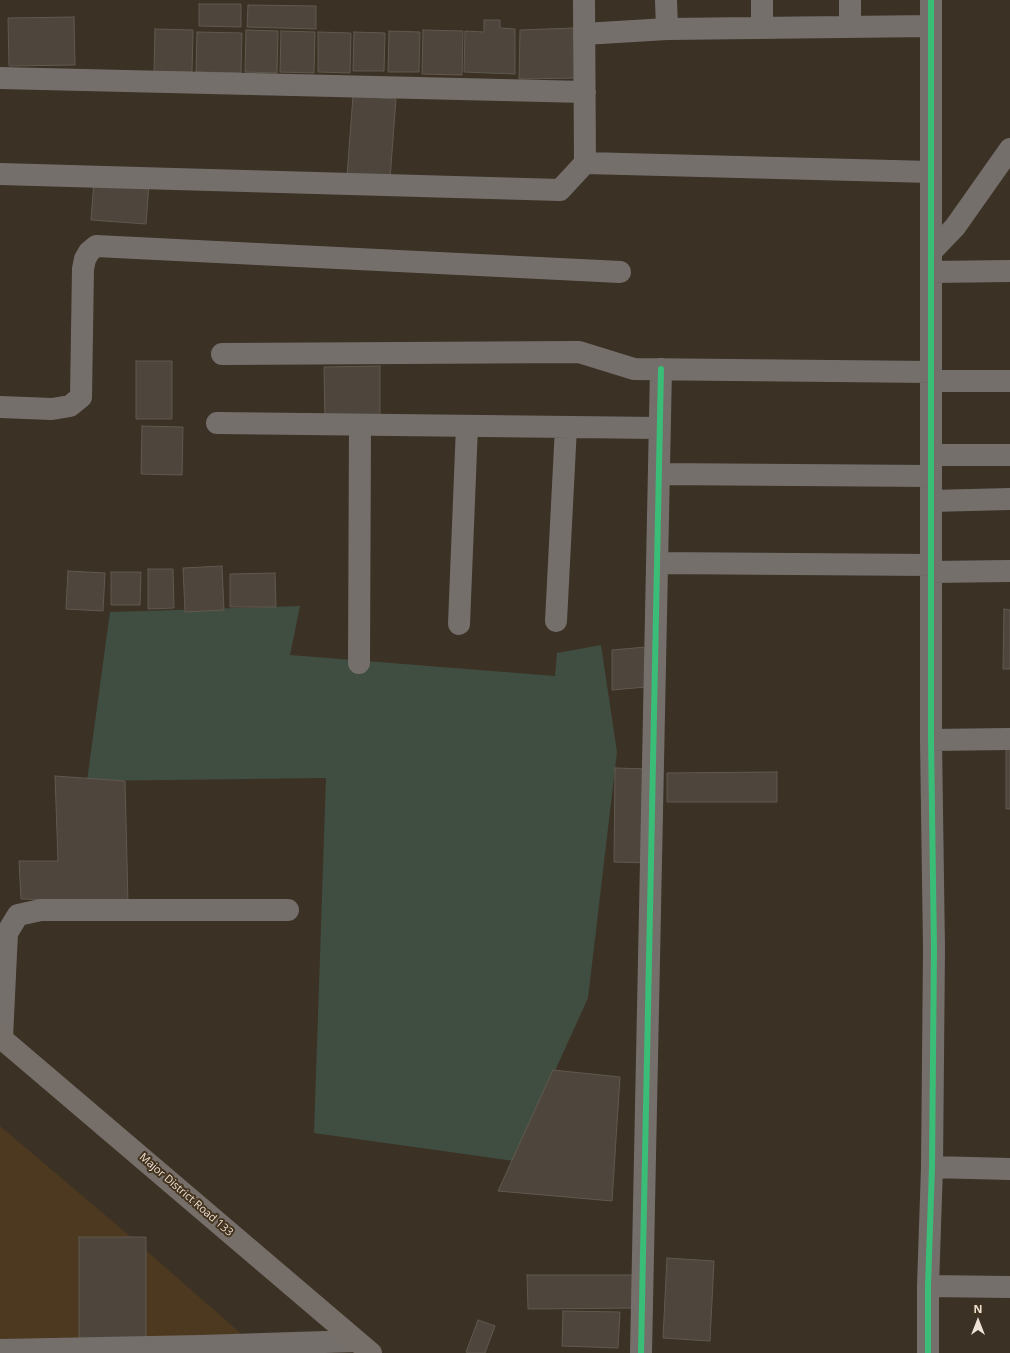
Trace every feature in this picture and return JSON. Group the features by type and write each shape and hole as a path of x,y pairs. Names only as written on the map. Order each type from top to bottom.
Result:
{"main road":[{"name":"Major District Road 133","path":"1,1038 364,1347"}],"street":[{"path":"0,174 560,190 585,163 584,0"},
{"path":"666,0 667,29"},
{"path":"762,0 762,27"},
{"path":"850,0 850,26"},
{"path":"928,1353 928,1286 932,1167 934,949 931,740 931,0"},
{"path":"584,34 667,29 931,26"},
{"path":"0,78 584,92"},
{"path":"931,262 1010,149"},
{"path":"585,163 931,172"},
{"path":"0,407 52,410 70,406 81,397 83,269 85,259 89,252 96,246 620,272"},
{"path":"931,262 1010,270"},
{"path":"222,354 578,352 634,370 931,376 1010,381"},
{"path":"641,1353 661,370"},
{"path":"217,423 659,428"},
{"path":"359,663 360,425"},
{"path":"459,624 467,426"},
{"path":"556,621 566,427"},
{"path":"931,455 1010,455"},
{"path":"659,474 931,476"},
{"path":"931,501 1010,499"},
{"path":"657,563 931,568 1010,571"},
{"path":"931,740 1010,739"},
{"path":"1,1038 8,933 18,915 41,910 288,910"},
{"path":"932,1167 1010,1169"},
{"path":"928,1286 1010,1286"},
{"path":"0,1350 201,1350 364,1347"}],"shaded area":[{"path":"0,1126 124,1231 263,1353 0,1353"}],"green space":[{"path":"300,606 290,655 555,676 557,653 601,645 617,752 588,998 514,1161 314,1133 326,778 87,781 110,612"}],"building":[{"path":"199,4 241,4 241,27 199,26"},
{"path":"248,5 316,6 316,29 247,27"},
{"path":"74,17 75,65 9,66 8,18"},
{"path":"484,20 500,20 500,28 515,29 515,74 464,72 465,31 484,32"},
{"path":"573,28 578,78 519,79 520,30"},
{"path":"155,29 193,30 192,72 154,72"},
{"path":"246,30 278,31 277,73 245,72"},
{"path":"423,30 463,31 462,75 422,74"},
{"path":"281,31 315,32 314,73 280,72"},
{"path":"389,31 420,32 419,72 388,72"},
{"path":"197,32 242,33 241,73 196,72"},
{"path":"318,32 351,33 350,73 318,72"},
{"path":"354,32 385,33 384,71 353,71"},
{"path":"353,96 396,99 390,179 347,176"},
{"path":"94,181 149,184 146,224 91,220"},
{"path":"136,361 172,361 172,419 136,419"},
{"path":"380,366 380,421 325,422 324,367"},
{"path":"142,426 183,427 182,475 141,474"},
{"path":"222,566 224,610 185,612 183,568"},
{"path":"148,569 173,569 174,608 148,609"},
{"path":"68,571 105,573 103,611 66,609"},
{"path":"111,572 141,572 140,605 111,605"},
{"path":"275,573 276,607 230,607 230,574"},
{"path":"1004,609 1010,610 1010,669 1003,669"},
{"path":"646,647 646,687 612,690 612,650"},
{"path":"1006,749 1010,749 1010,809 1006,809"},
{"path":"615,768 649,769 648,863 614,862"},
{"path":"777,772 777,802 667,802 667,773"},
{"path":"55,776 125,781 128,902 21,899 19,861 58,861"},
{"path":"553,1070 620,1077 612,1201 498,1191"},
{"path":"79,1237 146,1237 146,1343 79,1342"},
{"path":"667,1258 714,1261 710,1341 663,1338"},
{"path":"527,1275 640,1275 640,1308 528,1309"},
{"path":"563,1311 620,1312 618,1348 562,1346"},
{"path":"478,1320 495,1326 485,1353 468,1353 466,1352"}],"cycle path":[{"path":"928,1353 928,1286 932,1167 934,949 931,740 931,0"},
{"path":"641,1353 661,369"}]}
